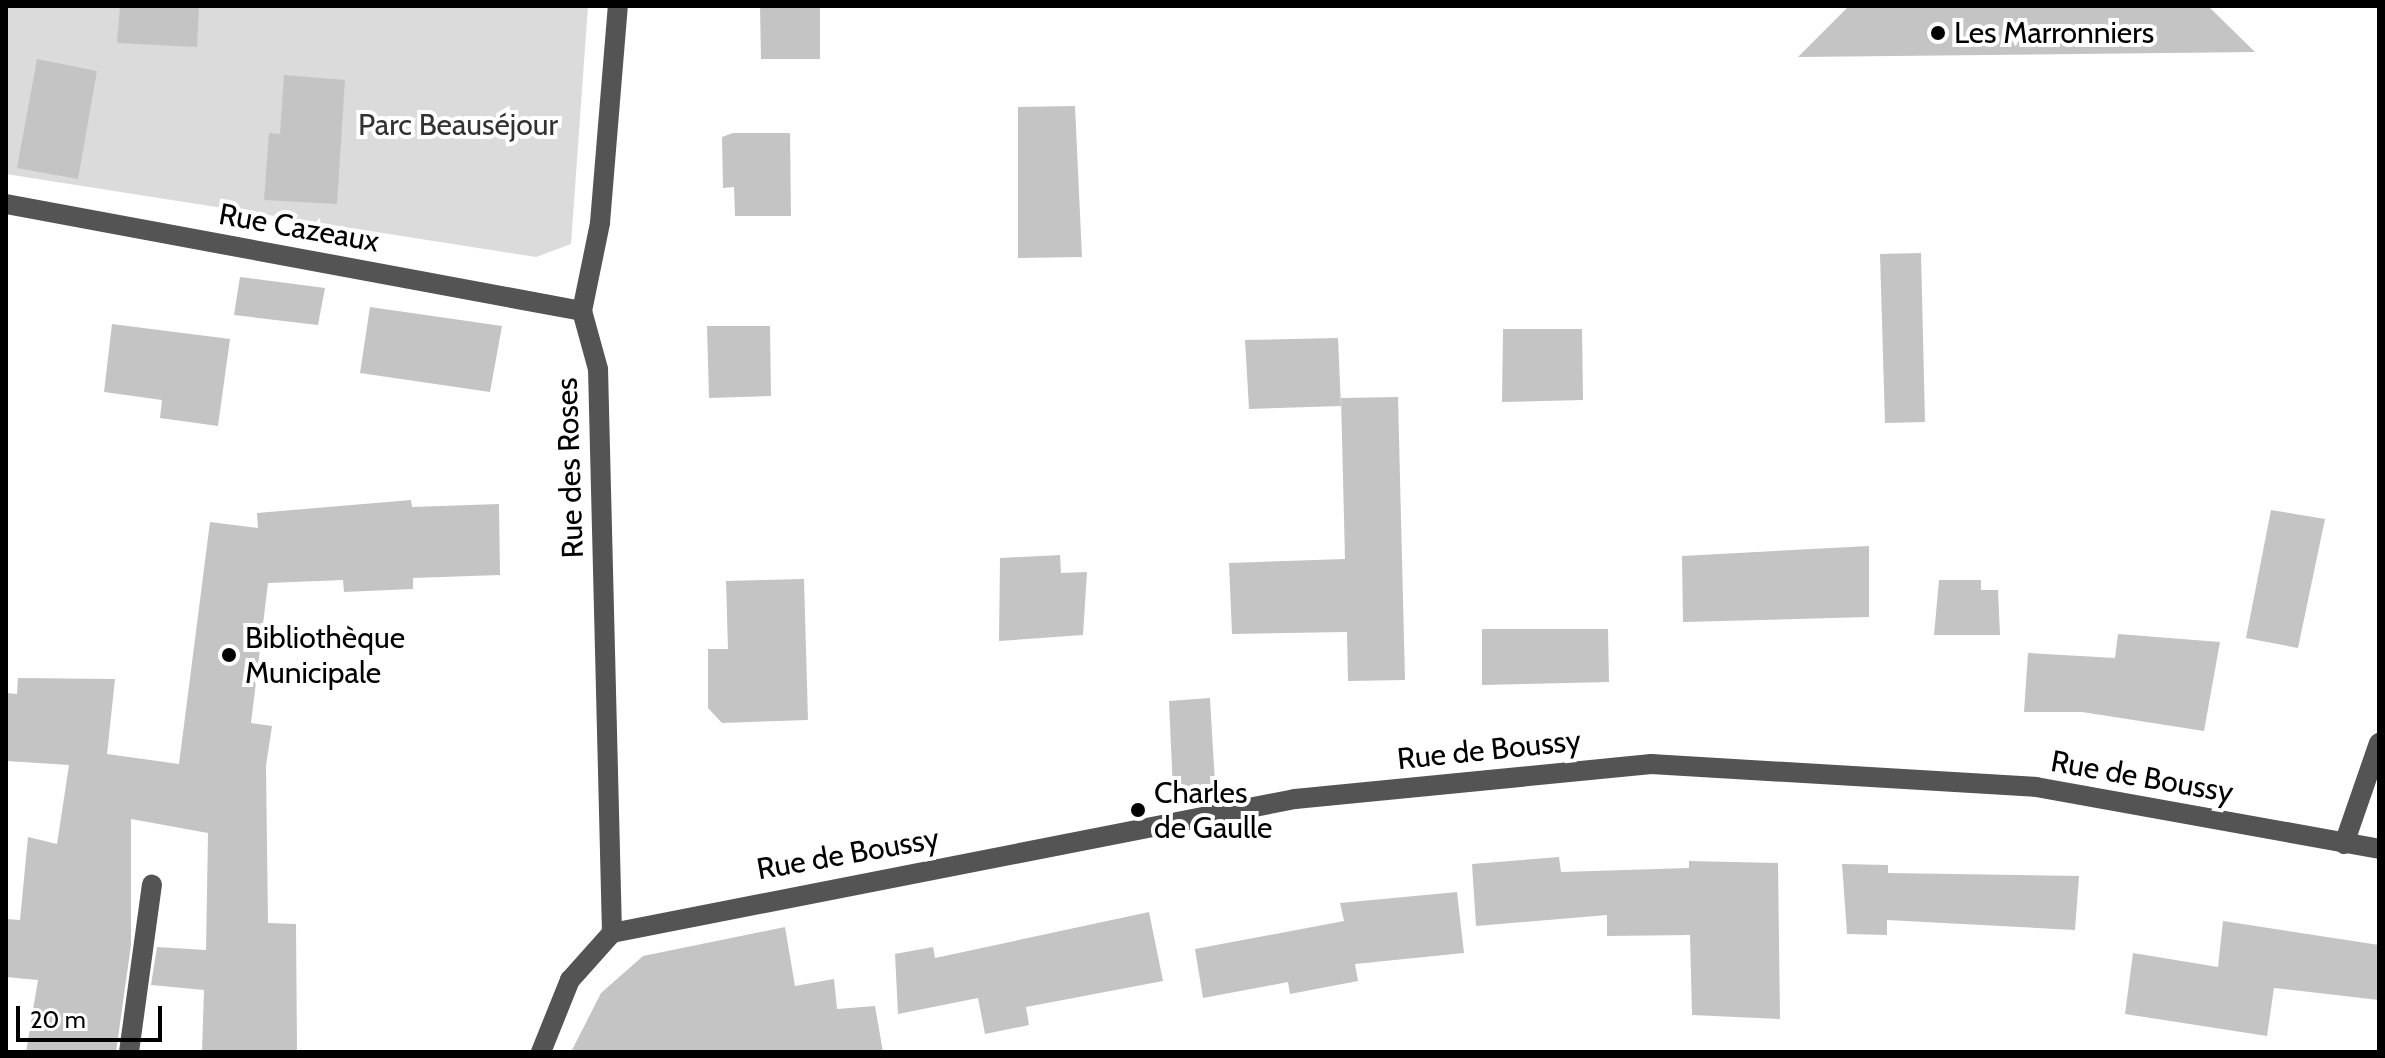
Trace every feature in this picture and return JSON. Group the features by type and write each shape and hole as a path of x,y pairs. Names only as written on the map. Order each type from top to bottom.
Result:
{"street":[{"name":"Rue des Roses","path":"612,933 598,369 582,311 600,223 618,6"},
{"name":"Rue Cazeaux","path":"6,204 582,311"},
{"path":"2344,844 2379,743"},
{"name":"Rue de Boussy","path":"612,933 1295,799 1651,764 2036,787 2379,849"},
{"path":"129,1052 152,885"},
{"path":"541,1052 570,980 612,933"}],"green space":[{"name":"Parc Beauséjour","path":"6,6 588,6 571,244 536,257 6,174"}],"building":[{"path":"120,6 199,6 197,47 117,43"},
{"path":"760,6 820,6 820,59 761,59"},
{"path":"1849,6 2208,6 2255,52 1798,57"},
{"path":"37,59 97,71 78,179 17,168"},
{"path":"284,75 345,80 337,204 264,200 269,133 280,134"},
{"path":"1075,106 1082,257 1018,258 1018,107"},
{"path":"733,133 790,133 791,216 735,216 734,187 723,188 722,137"},
{"path":"1921,253 1925,422 1885,423 1880,254"},
{"path":"240,277 325,288 318,325 234,315"},
{"path":"370,307 502,326 490,392 360,373"},
{"path":"112,324 230,339 218,426 160,418 162,400 104,392"},
{"path":"707,326 770,326 771,396 709,398"},
{"path":"1503,329 1582,329 1583,400 1502,402"},
{"path":"1338,338 1341,406 1249,409 1245,340"},
{"path":"1398,397 1405,680 1348,681 1347,632 1232,634 1229,563 1345,559 1341,398"},
{"path":"411,500 412,507 499,504 500,575 413,578 413,589 344,592 343,580 268,583 251,723 272,726 266,766 268,923 296,924 297,1052 202,1052 204,990 151,985 157,947 206,950 208,833 131,819 131,945 116,1052 26,1052 38,980 6,977 6,919 20,920 28,837 57,844 69,765 6,761 6,693 17,694 18,678 115,679 107,754 179,764 210,522 258,528 257,513"},
{"path":"2271,510 2325,519 2298,648 2246,638"},
{"path":"1869,546 1869,617 1683,622 1682,556"},
{"path":"1060,555 1061,573 1087,572 1083,635 999,641 1000,558"},
{"path":"804,579 808,720 722,723 708,708 708,649 728,649 726,581"},
{"path":"1939,580 1981,580 1981,590 1998,590 2000,635 1934,635"},
{"path":"1482,629 1608,629 1609,682 1482,685"},
{"path":"2118,634 2220,642 2204,731 2082,712 2024,712 2028,653 2115,658"},
{"path":"1210,698 1215,784 1173,791 1169,701"},
{"path":"1559,857 1561,872 1689,868 1689,861 1778,863 1780,1019 1692,1015 1690,935 1607,936 1607,915 1476,926 1472,864"},
{"path":"1842,864 1888,865 1888,873 2079,876 2075,930 1887,920 1887,935 1847,934"},
{"path":"1457,892 1464,953 1355,964 1358,981 1290,994 1288,982 1203,998 1195,949 1344,921 1340,903"},
{"path":"1149,912 1163,981 1026,1007 1029,1025 985,1034 978,998 898,1014 895,954 933,947 935,958"},
{"path":"2223,921 2379,945 2379,1000 2274,988 2267,1036 2125,1014 2133,953 2218,967"},
{"path":"785,927 795,986 834,979 837,1009 875,1006 883,1052 571,1052 601,993 643,956"}],"place":[{"name":"Les Marronniers","path":"1938,33"},
{"name":"Bibliothèque Municipale","path":"229,655"},
{"name":"Charles de Gaulle","path":"1138,810"}]}
